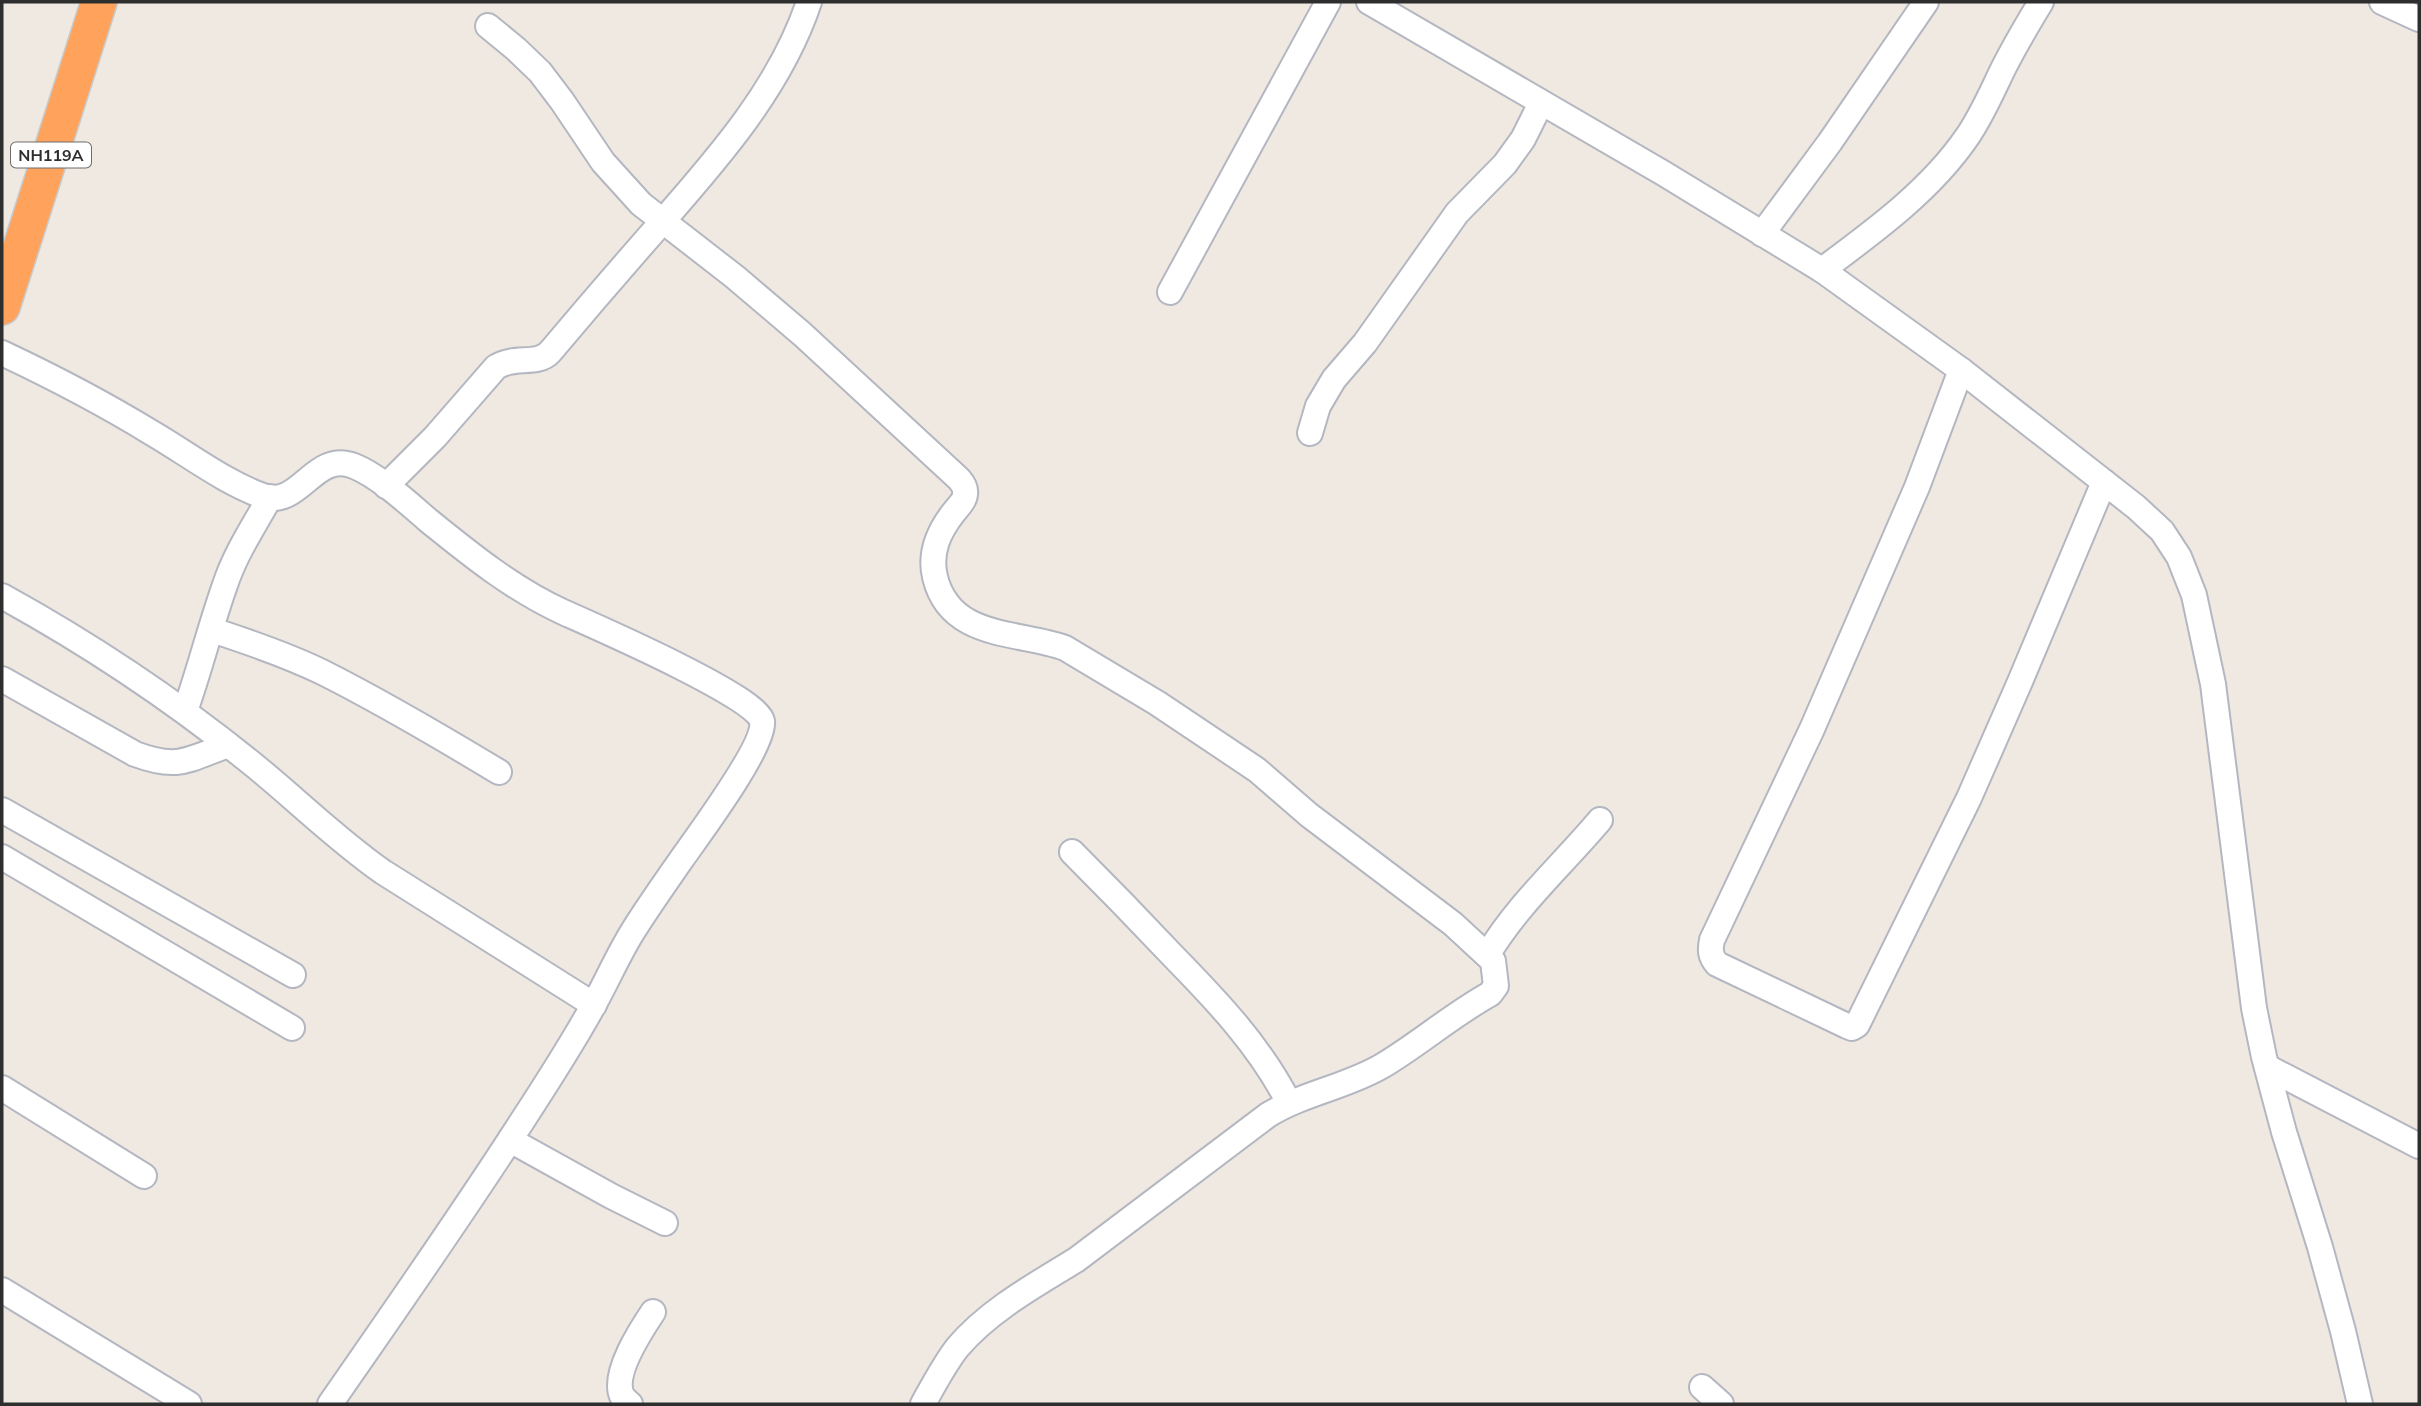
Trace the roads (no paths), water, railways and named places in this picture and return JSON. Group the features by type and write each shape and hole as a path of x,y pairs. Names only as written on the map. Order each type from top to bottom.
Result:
{"highway":[{"name":"NH119A","path":"2,303 99,2"}],"street":[{"path":"386,486 435,437 496,367 510,360 537,360 546,356 696,183 772,83 793,44 809,2"},
{"path":"1170,292 1328,2"},
{"path":"1369,2 1397,9 1541,103 1822,270 1961,370 2136,507 2162,531 2179,557 2194,595 2213,684 2254,1007 2287,1144 2320,1247 2360,1404"},
{"path":"1762,234 1830,142 1926,2"},
{"path":"1822,270 1880,226 1920,190 1966,138 2041,2"},
{"path":"2382,2 2419,19"},
{"path":"488,26 540,72 623,186 662,223 735,277 803,334 928,448 964,486 964,498 938,537 933,558 935,577 943,596 955,611 977,626 999,634 1049,642 1065,648 1157,703 1257,770 1309,815 1415,894 1493,961 1496,986 1490,994 1382,1066 1348,1082 1289,1103 1251,1127 1076,1260 977,1327 957,1349 923,1404"},
{"path":"1311,433 1318,406 1334,379 1365,343 1457,213 1505,164 1523,139 1541,103"},
{"path":"2,353 61,381 222,475 275,499 289,495 318,470 330,464 342,463 356,467 386,486 495,572 527,593 700,677 761,716 761,733 742,770 633,931 594,1005 510,1140 330,1404"},
{"path":"1961,370 1917,487 1812,729 1712,940 1712,958 1717,964 1847,1027 1857,1026 1969,798 2020,684 2104,482"},
{"path":"185,711 225,584 239,552 270,497"},
{"path":"2,596 120,665 228,745 351,849 438,908 594,1005"},
{"path":"212,630 263,647 320,671 499,772"},
{"path":"2,679 135,754 157,762 178,763 228,745"},
{"path":"2,810 293,975"},
{"path":"1488,954 1518,910 1600,820"},
{"path":"1072,852 1241,1028 1275,1077 1289,1103"},
{"path":"2,857 292,1028"},
{"path":"2267,1068 2419,1146"},
{"path":"2,1088 144,1176"},
{"path":"510,1140 666,1223"},
{"path":"2,1290 189,1404"},
{"path":"630,1404 622,1396 623,1372 637,1336 653,1312"},
{"path":"1702,1387 1720,1404"}]}
